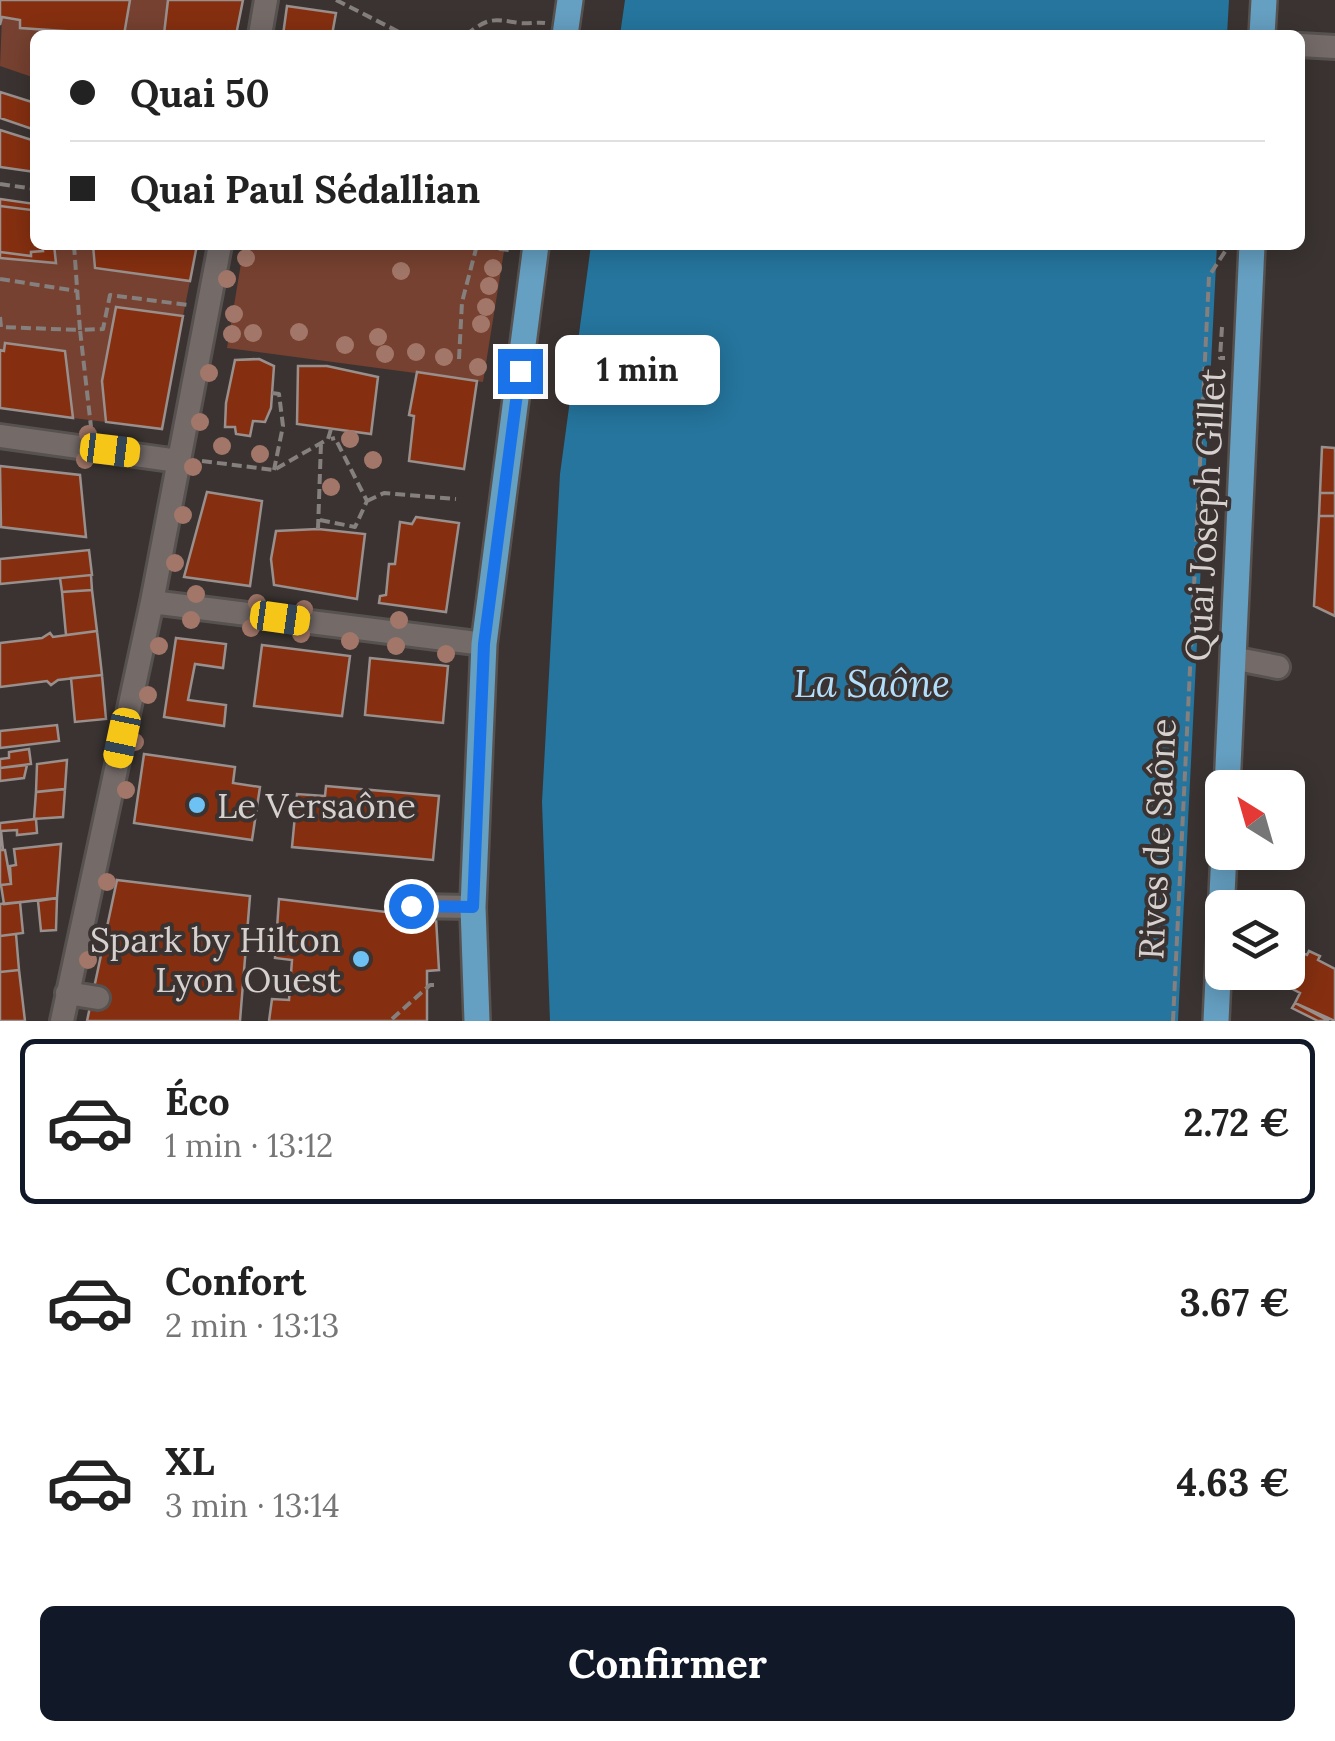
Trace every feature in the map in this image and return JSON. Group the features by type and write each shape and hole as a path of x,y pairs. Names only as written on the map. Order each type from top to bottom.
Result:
{"main road":[{"path":"1262,30 1264,0"},
{"path":"477,1021 473,907 484,644 536,250"},
{"name":"Quai Joseph Gillet","path":"1227,770 1252,250"},
{"path":"1216,1021 1223,870"}],"street":[{"path":"261,30 266,0"},
{"path":"1305,46 1335,47"},
{"path":"62,1021 152,602 219,250"},
{"path":"0,436 178,461"},
{"path":"152,602 484,644"},
{"path":"1232,658 1278,666"},
{"path":"411,906 473,907"},
{"path":"68,994 98,998"}],"path":[{"path":"336,0 394,30"},
{"path":"472,30 484,20 567,20"},
{"path":"0,184 30,188"},
{"path":"74,250 91,427"},
{"path":"459,359 462,302 473,250"},
{"name":"Rives de Saône","path":"1173,1021 1209,276 1225,250"},
{"path":"0,279 77,291"},
{"path":"0,317 1,328 103,329 110,295 206,307"},
{"path":"272,393 279,394 283,426 274,470"},
{"path":"328,439 331,429"},
{"path":"202,460 274,470 335,438 367,501"},
{"path":"318,529 321,443"},
{"path":"320,520 355,527 367,501 384,493 456,500"},
{"path":"392,1019 430,985 439,985"}],"shaded area":[{"path":"130,0 168,0 164,30 125,30"},
{"path":"2,17 20,20 20,28 43,30 30,30 30,76 0,66"},
{"path":"54,250 93,250 95,268 190,281 183,316 116,307 102,381 106,422 73,418 65,351 6,343 4,351 0,350 0,258 55,263"},
{"path":"243,250 504,250 483,382 227,348"}],"water":[{"path":"625,0 1229,0 1227,30 621,30"},
{"name":"La Saône","path":"590,250 1217,250 1178,1021 550,1021 542,802 560,474"}],"building":[{"path":"0,0 130,0 125,30 20,28 20,20 2,17 0,25"},
{"path":"168,0 243,0 237,30 164,30"},
{"path":"287,6 336,13 333,30 284,30"},
{"path":"0,92 30,101 30,128 0,118"},
{"path":"0,130 30,139 30,171 0,167"},
{"path":"0,199 30,203 30,250 55,250 56,263 0,258"},
{"path":"0,206 30,210 30,250 43,251 31,252 31,256 0,252"},
{"path":"93,250 196,250 190,281 95,268"},
{"path":"116,307 183,316 162,429 106,422 102,381"},
{"path":"5,343 65,351 73,418 0,408 0,350 4,351"},
{"path":"259,359 274,366 271,408 265,422 253,421 250,436 236,434 235,427 225,427 235,360"},
{"path":"298,366 327,366 378,377 371,434 297,424"},
{"path":"417,372 477,381 464,469 409,461 414,416 409,415"},
{"path":"1322,447 1335,448 1335,493 1320,493"},
{"path":"0,466 80,475 86,537 1,527"},
{"path":"207,492 262,501 250,586 184,577"},
{"path":"1320,493 1335,493 1335,516 1319,516"},
{"path":"1319,516 1335,516 1335,616 1314,606"},
{"path":"416,517 459,523 446,612 379,603 380,596 386,595 389,564 395,564 400,522 412,524"},
{"path":"318,529 365,534 357,599 274,585 271,559 276,531"},
{"path":"89,550 92,575 0,584 0,559"},
{"path":"91,575 92,590 62,592 60,578"},
{"path":"92,590 97,631 66,635 62,592"},
{"path":"97,631 102,675 58,680 51,685 47,681 0,687 0,643 42,638 50,633 53,637"},
{"path":"176,638 226,644 223,668 195,664 188,700 226,705 224,726 164,717"},
{"path":"262,645 350,656 342,716 254,706"},
{"path":"370,658 448,666 443,723 365,715"},
{"path":"102,675 106,719 75,722 71,678"},
{"path":"57,725 59,741 0,748 0,731"},
{"path":"29,749 31,764 0,768 0,759 9,758 9,752"},
{"name":"Le Versaône","path":"144,754 235,767 233,783 260,787 252,840 134,823"},
{"path":"67,760 65,789 36,792 37,764"},
{"path":"27,765 24,778 0,781 0,768"},
{"path":"326,786 439,796 433,860 292,847 297,794 325,796"},
{"path":"65,789 63,817 34,819 36,792"},
{"path":"36,819 37,833 17,835 17,830 1,831 0,850 0,823"},
{"path":"61,844 57,898 4,904 1,885 11,884 10,866 16,865 14,849"},
{"path":"0,850 5,850 11,884 0,885"},
{"path":"117,880 250,896 240,1021 87,1021"},
{"path":"57,898 56,930 41,931 38,901"},
{"name":"Spark by Hilton Lyon Ouest","path":"279,899 436,918 439,970 427,971 427,1021 269,1021 272,999 289,1000 292,960 275,958"},
{"path":"20,902 23,933 0,936 0,904"},
{"path":"16,934 19,970 0,972 0,936"},
{"path":"1309,951 1335,969 1335,1021 1295,1003 1300,993 1294,990 1305,990 1305,954"},
{"path":"19,970 25,1021 0,1021 0,972"},
{"path":"1295,1003 1329,1021 1318,1021 1292,1008"}],"place":[{"name":"Le Versaône","path":"197,805"},
{"name":"Spark by Hilton Lyon Ouest","path":"361,959"}],"route":[{"path":"411,906 473,907 484,644 520,371"}]}
